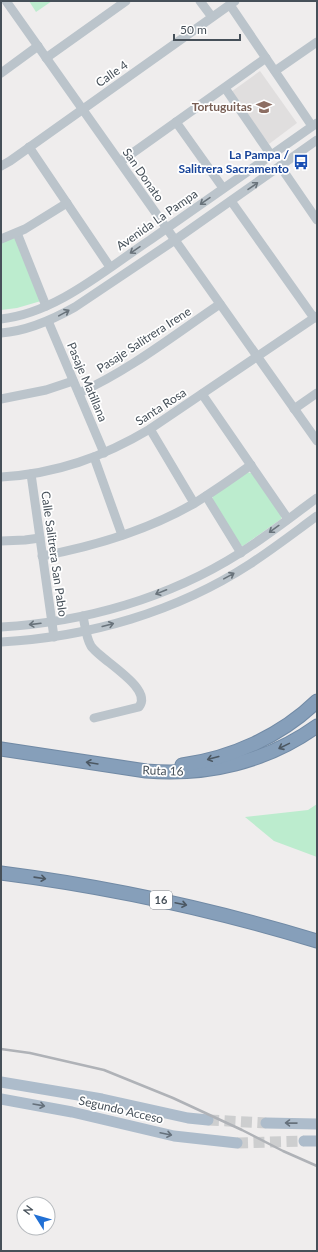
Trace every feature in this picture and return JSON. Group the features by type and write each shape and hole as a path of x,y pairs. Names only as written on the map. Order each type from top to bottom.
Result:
{"highway":[{"path":"130,769 161,768 186,765 235,752 277,732 301,715 317,701"},
{"name":"Ruta 16","path":"1,749 130,769 178,773 210,770 248,761 303,736 317,726"},
{"name":"16","path":"1,873 91,886 185,905 233,916 317,941"}],"main road":[{"name":"Segundo Acceso","path":"1,1082 102,1099 188,1118 208,1120"},
{"name":"Segundo Acceso","path":"1,1099 66,1111 174,1136 236,1143"},
{"path":"266,1123 317,1124"},
{"path":"304,1141 317,1141"}],"street":[{"name":"San Donato","path":"6,1 317,441"},
{"path":"46,58 126,1"},
{"path":"200,1 212,17"},
{"path":"233,3 266,58 315,124"},
{"name":"Calle 4","path":"1,166 233,3"},
{"path":"275,71 317,42"},
{"path":"1,73 38,46"},
{"path":"120,162 266,58"},
{"path":"225,88 271,155"},
{"path":"176,122 223,188"},
{"name":"Avenida La Pampa","path":"1,319 26,314 69,295 315,124"},
{"path":"1,333 24,329 48,321 75,307 175,240 317,140"},
{"path":"29,147 110,267"},
{"path":"280,166 317,220"},
{"path":"231,201 315,317"},
{"path":"1,239 17,233 67,203"},
{"path":"17,233 46,306"},
{"name":"Pasaje Salitrera Irene","path":"79,393 130,366 220,304"},
{"name":"Santa Rosa","path":"1,477 31,474 60,468 94,458 104,453 150,429 315,317"},
{"name":"Pasaje Matillana","path":"48,321 104,453"},
{"path":"1,399 46,390 74,381"},
{"path":"294,409 317,393"},
{"path":"202,394 288,519"},
{"path":"150,429 194,503"},
{"path":"94,458 122,535"},
{"path":"42,556 82,548 158,521 206,496 251,465"},
{"name":"Calle Salitrera San Pablo","path":"31,474 54,637"},
{"path":"206,496 241,552"},
{"path":"1,627 52,622 82,616 116,608 157,594 200,575 241,552 317,498"},
{"path":"1,642 54,637 86,631 131,619 153,611 201,591 250,564 317,516"},
{"path":"1,541 40,538"},
{"path":"82,616 93,650 115,667 138,689 142,699 139,707 94,718"}],"shaded area":[{"name":"Tortuguitas","path":"260,71 297,123 269,144 231,92"}],"green space":[{"path":"29,1 52,1 36,12"},
{"path":"13,237 16,239 41,301 17,308 1,310 1,241"},
{"path":"245,472 252,473 282,515 281,519 243,546 239,545 212,500 213,495"},
{"path":"317,804 317,857 274,841 245,817 308,810"}],"tunnel":[{"path":"208,1120 266,1123"},
{"path":"237,1143 304,1141"}],"railway":[{"path":"1,1049 30,1053 104,1070 173,1098 317,1166"}],"place":[{"name":"Tortuguitas","path":"264,107"},
{"name":"La Pampa / Salitrera Sacramento","path":"301,162"}]}
